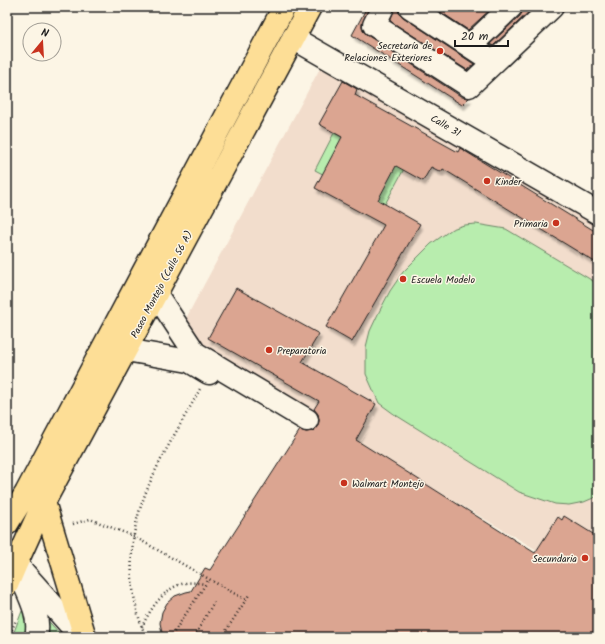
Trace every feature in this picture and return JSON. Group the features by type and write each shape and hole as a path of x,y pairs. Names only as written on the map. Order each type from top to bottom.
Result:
{"main road":[{"name":"Paseo Montejo (Calle 56 A)","path":"7,524 26,499 126,350 310,7"},
{"name":"Paseo Montejo (Calle 56 A)","path":"11,595 11,561 26,499 282,8"},
{"path":"26,499 85,637"}],"street":[{"path":"383,7 374,25 469,86 552,7"},
{"path":"410,7 494,62"},
{"path":"470,46 511,7"},
{"name":"Calle 31","path":"294,38 598,213"},
{"path":"126,350 189,362 304,424 195,353 156,294"},
{"path":"11,561 31,600 36,615 36,637"},
{"path":"11,561 81,637"}],"path":[{"path":"146,637 137,614 133,588 133,536 140,507 152,479 202,386"},
{"path":"73,524 90,520 133,536 246,600"},
{"path":"176,637 172,635 209,578"},
{"path":"142,628 152,607 172,588 185,583 194,582 205,584"},
{"path":"7,626 11,595"},
{"path":"222,637 249,595"},
{"path":"194,637 214,602"}],"shaded area":[{"name":"Escuela Modelo","path":"325,59 598,222 598,586 176,337"}],"green space":[{"path":"334,133 404,169 384,206 315,170"},
{"path":"476,224 506,229 598,284 598,496 584,502 569,505 555,504 519,492 394,414 379,403 366,374 366,347 370,331 390,291 403,272 431,244 452,229 464,225"},
{"path":"22,611 25,612 27,616 27,637 12,637"},
{"path":"39,611 63,637 42,637"}],"building":[{"path":"367,7 369,7 362,25 363,31 367,35 462,97 469,98 462,105 352,35"},
{"path":"395,7 398,7 399,13 403,17 474,64 467,70 390,21"},
{"path":"433,7 493,7 468,30"},
{"path":"523,7 534,7 493,46 490,44 520,16 523,11"},
{"path":"343,81 357,89 355,95 458,152 460,148 598,233 598,264 443,169 441,172 431,167 423,181 396,166 378,200 420,224 352,342 326,327 384,225 315,188 342,137 319,124"},
{"name":"Walmart Montejo","path":"236,288 319,334 302,362 376,404 356,440 535,553 558,517 562,520 564,516 598,537 598,637 163,637 160,623 162,612 167,603 175,596 191,591 205,568 210,570 300,430 306,432 313,431 317,427 319,421 318,414 314,409 319,401 208,338"}],"place":[{"name":"Secretaría de Relaciones Exteriores","path":"440,51"},
{"name":"Kinder","path":"487,181"},
{"name":"Primaria","path":"556,223"},
{"name":"Escuela Modelo","path":"403,279"},
{"name":"Preparatoria","path":"269,350"},
{"name":"Walmart Montejo","path":"344,483"},
{"name":"Secundaria","path":"585,558"}]}
